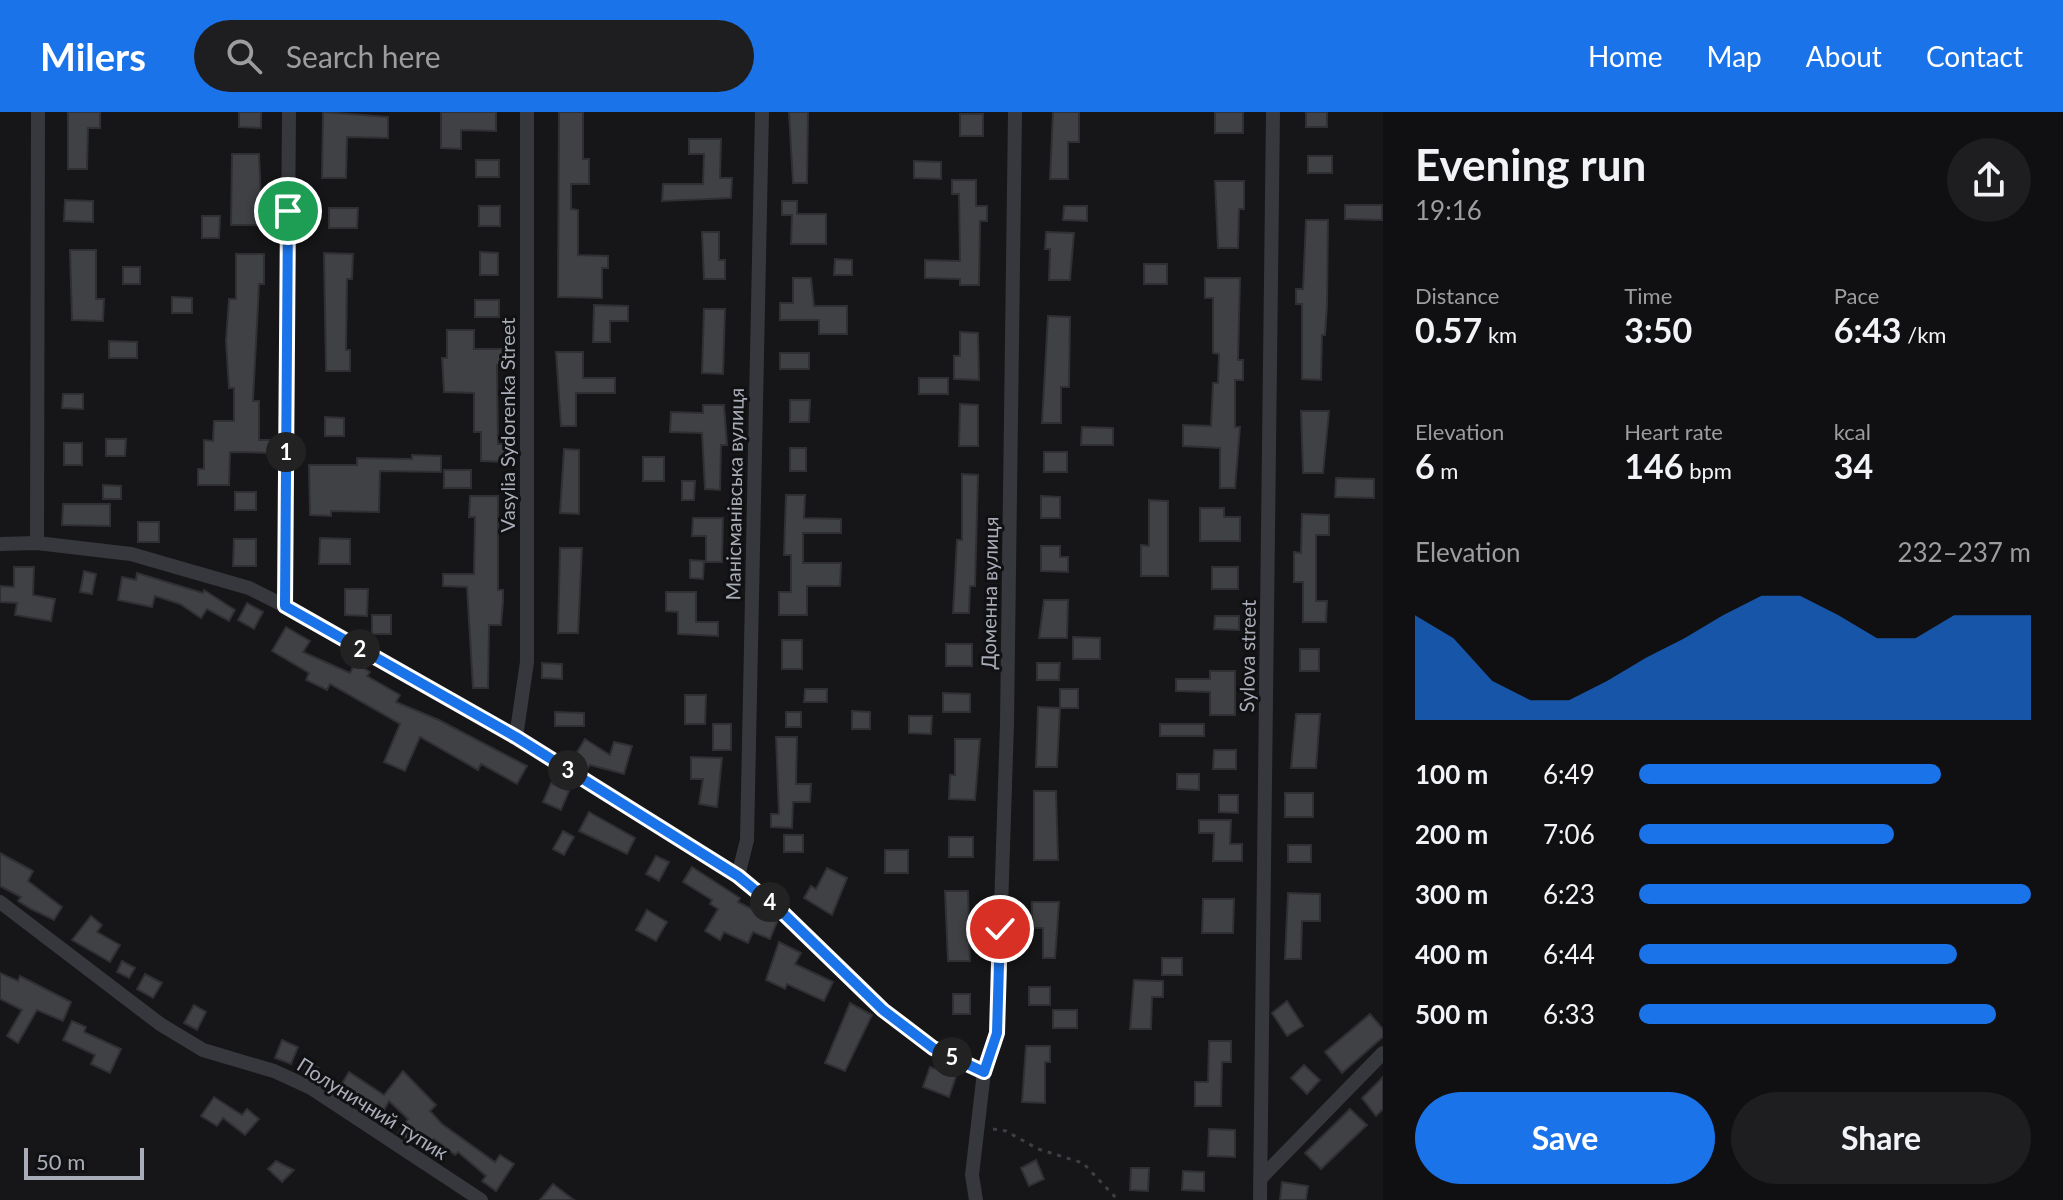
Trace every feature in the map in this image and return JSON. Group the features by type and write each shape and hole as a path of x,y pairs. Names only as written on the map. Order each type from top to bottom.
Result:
{"street":[{"path":"37,543 38,112"},
{"path":"285,606 289,112"},
{"name":"Vasylia Sydorenka Street","path":"516,737 527,662 527,112"},
{"name":"Манісманівська вулиця","path":"738,876 747,840 762,112"},
{"name":"Доменна вулиця","path":"976,1200 972,1175 976,1127 984,1072 997,1033 1007,723 1015,112"},
{"name":"Sylova street","path":"1260,1200 1261,867 1273,112"},
{"path":"0,544 37,543 145,557 249,588 285,606 516,737 738,876 783,913 883,1010 933,1048 984,1072"},
{"name":"Полуничний тупик","path":"0,902 192,1044 237,1062 274,1071 311,1088 481,1200"},
{"path":"1262,1177 1383,1053"}],"path":[{"path":"976,1127 1006,1131 1038,1149 1083,1163 1118,1200"}],"building":[{"path":"68,112 100,112 100,128 88,128 87,169 68,169"},
{"path":"239,112 261,112 261,128 239,127"},
{"path":"323,112 388,117 388,138 347,137 346,178 322,178"},
{"path":"441,112 496,112 496,131 461,130 461,149 441,148"},
{"path":"559,112 583,112 583,159 589,159 589,184 571,184 571,209 578,210 578,255 608,256 608,268 602,268 602,298 558,297"},
{"path":"789,112 808,112 807,183 793,183"},
{"path":"1053,112 1079,112 1079,142 1068,142 1068,179 1050,179"},
{"path":"1215,112 1243,112 1243,133 1215,133"},
{"path":"1306,112 1327,112 1327,127 1306,127"},
{"path":"960,114 983,114 983,136 960,136"},
{"path":"689,139 721,139 720,178 732,178 731,198 662,201 663,184 703,184 704,154 689,154"},
{"path":"232,154 259,154 262,225 231,225"},
{"path":"1308,156 1332,156 1332,173 1308,173"},
{"path":"476,160 499,160 499,177 476,177"},
{"path":"914,161 941,162 941,179 914,178"},
{"path":"952,180 976,180 976,206 987,206 987,221 980,221 979,285 960,285 960,279 925,278 925,260 960,261 959,194 952,194"},
{"path":"1215,181 1244,181 1244,209 1239,209 1238,248 1218,248"},
{"path":"65,200 93,201 93,222 64,221"},
{"path":"782,201 797,201 797,214 826,214 826,244 791,244 792,215 782,215"},
{"path":"1345,205 1382,205 1382,220 1345,219"},
{"path":"479,206 500,206 500,226 479,226"},
{"path":"1064,206 1087,206 1087,221 1063,220"},
{"path":"329,208 358,208 357,228 329,228"},
{"path":"202,216 220,216 219,238 202,238"},
{"path":"1306,220 1328,220 1327,305 1325,335 1322,335 1321,380 1302,379 1302,304 1296,304 1296,289 1303,289"},
{"path":"702,232 719,232 719,260 725,260 725,279 704,279"},
{"path":"1046,232 1074,233 1070,280 1049,280 1050,249 1045,249"},
{"path":"70,250 96,250 96,299 104,299 103,321 72,320"},
{"path":"480,252 498,253 498,275 480,275"},
{"path":"324,253 353,254 352,279 347,279 346,350 350,350 350,371 326,371"},
{"path":"236,254 264,254 264,284 259,284 253,401 259,401 259,440 273,440 273,453 230,452 229,485 198,485 198,469 204,469 204,440 213,441 214,421 234,421 234,388 229,388 226,341 229,299 236,299"},
{"path":"835,259 852,260 852,275 834,275"},
{"path":"1144,264 1167,264 1167,284 1144,284"},
{"path":"123,267 140,267 140,284 123,284"},
{"path":"793,278 811,278 814,306 847,306 847,334 819,334 819,320 780,320 780,303 793,303"},
{"path":"1205,278 1240,278 1238,360 1243,360 1243,380 1235,380 1235,427 1240,427 1235,488 1220,488 1220,448 1183,446 1183,425 1211,426 1213,383 1218,383 1219,354 1213,353 1213,298 1205,298"},
{"path":"172,297 192,298 192,313 172,313"},
{"path":"475,300 499,300 499,317 475,317"},
{"path":"594,305 628,306 628,321 610,321 610,342 593,342"},
{"path":"704,309 725,309 723,374 702,373"},
{"path":"1048,316 1070,317 1069,387 1061,387 1061,423 1042,423"},
{"path":"447,330 474,330 474,349 502,349 502,365 497,365 498,444 508,444 508,462 481,461 481,432 474,432 474,393 444,392 442,358 447,358"},
{"path":"960,332 978,333 979,380 954,379 954,356 960,356"},
{"path":"109,341 137,342 137,358 109,358"},
{"path":"556,352 583,352 583,378 615,378 615,393 576,393 576,426 561,426"},
{"path":"780,353 809,353 809,369 780,369"},
{"path":"919,378 948,378 948,394 919,394"},
{"path":"63,394 83,394 83,409 62,408"},
{"path":"790,400 810,400 809,422 790,422"},
{"path":"960,404 978,405 978,446 959,446"},
{"path":"703,405 724,405 727,445 721,445 720,490 705,489 702,433 670,432 671,412 703,413"},
{"path":"1301,411 1329,411 1323,473 1303,473"},
{"path":"325,417 344,418 344,436 325,436"},
{"path":"1082,427 1113,428 1113,445 1081,445"},
{"path":"106,439 126,439 125,456 106,456"},
{"path":"64,443 82,443 82,465 64,465"},
{"path":"790,448 806,448 806,471 790,471"},
{"path":"564,449 579,450 579,514 560,513"},
{"path":"1044,452 1067,452 1067,472 1044,472"},
{"path":"412,455 441,456 441,472 380,471 379,512 331,511 331,516 310,515 309,465 357,465 357,458 412,459"},
{"path":"643,457 664,457 664,481 643,481"},
{"path":"444,470 471,470 471,488 444,488"},
{"path":"962,474 978,475 975,586 970,586 969,613 953,613 957,540 962,540"},
{"path":"1336,478 1374,479 1374,498 1335,497"},
{"path":"682,481 695,481 694,500 682,500"},
{"path":"103,485 121,486 121,499 103,499"},
{"path":"235,492 256,492 256,510 235,510"},
{"path":"786,495 805,495 804,518 841,519 841,533 803,533 803,563 841,563 840,586 807,586 807,615 779,615 779,592 791,592 791,555 784,555"},
{"path":"470,496 498,496 498,590 503,590 503,602 501,625 489,625 488,688 473,688 467,587 443,586 443,574 474,574 475,517 469,517"},
{"path":"1041,496 1060,497 1060,518 1041,518"},
{"path":"1149,500 1168,501 1168,576 1141,576 1141,545 1149,546"},
{"path":"63,504 110,504 110,526 62,525"},
{"path":"1200,508 1224,508 1224,517 1240,517 1240,541 1200,541"},
{"path":"1302,514 1329,515 1329,535 1316,535 1316,601 1327,601 1326,622 1303,622 1303,582 1294,582 1294,552 1301,553"},
{"path":"693,518 723,518 722,562 706,562 706,536 692,536"},
{"path":"138,522 159,522 159,542 138,542"},
{"path":"320,538 350,539 350,564 319,564"},
{"path":"234,539 256,539 256,566 233,566"},
{"path":"1041,546 1060,546 1060,557 1068,557 1068,572 1041,571"},
{"path":"560,548 582,548 578,633 558,633"},
{"path":"690,560 704,561 703,579 690,578"},
{"path":"14,567 34,567 33,595 55,599 51,621 15,615 17,603 0,602 0,586 14,587"},
{"path":"1212,567 1238,567 1238,589 1212,589"},
{"path":"84,571 96,574 92,594 80,592"},
{"path":"137,573 203,593 204,590 235,610 229,621 207,609 201,618 180,604 155,596 152,607 118,600 122,577 136,580"},
{"path":"345,589 368,589 367,616 345,615"},
{"path":"666,592 696,592 696,622 718,622 718,636 678,634 678,612 666,611"},
{"path":"1044,600 1068,600 1067,638 1039,638"},
{"path":"247,603 263,612 254,629 238,620"},
{"path":"372,615 391,615 391,634 372,634"},
{"path":"1215,616 1239,616 1239,630 1214,629"},
{"path":"286,627 310,641 303,652 350,673 355,663 370,672 367,676 400,695 396,702 439,720 527,766 517,784 481,764 478,770 420,737 405,771 384,762 400,724 330,684 327,690 306,680 309,673 272,651"},
{"path":"1073,637 1100,638 1100,659 1073,659"},
{"path":"782,640 802,640 802,669 782,669"},
{"path":"946,644 972,644 972,666 946,666"},
{"path":"1300,649 1319,649 1319,671 1300,671"},
{"path":"542,663 562,664 562,679 542,678"},
{"path":"1037,663 1060,663 1059,680 1037,680"},
{"path":"1210,671 1235,671 1235,715 1210,715 1210,692 1176,691 1176,679 1210,679"},
{"path":"805,689 827,689 827,702 804,702"},
{"path":"1060,689 1078,689 1078,708 1060,708"},
{"path":"943,693 970,694 970,712 943,712"},
{"path":"685,695 706,695 705,724 685,724"},
{"path":"1038,707 1060,708 1057,767 1036,767"},
{"path":"852,711 870,712 870,729 852,729"},
{"path":"555,712 584,713 584,726 555,726"},
{"path":"786,712 801,712 801,727 786,727"},
{"path":"1296,714 1320,714 1316,768 1291,768"},
{"path":"909,716 932,716 931,734 909,733"},
{"path":"713,724 731,724 731,750 713,750"},
{"path":"1160,724 1204,724 1204,736 1160,736"},
{"path":"776,737 797,737 796,784 811,784 810,802 793,802 792,828 771,827 771,814 779,814"},
{"path":"585,739 610,755 614,742 632,746 624,774 590,765 588,768 573,759"},
{"path":"955,739 980,739 975,800 949,799 950,775 955,775"},
{"path":"1214,750 1236,750 1236,769 1213,769"},
{"path":"691,757 722,758 717,807 699,804 703,779 691,779"},
{"path":"1177,774 1199,774 1199,790 1177,789"},
{"path":"551,783 569,791 561,810 543,802"},
{"path":"1034,791 1056,791 1058,860 1034,860"},
{"path":"1285,793 1313,793 1313,817 1285,817"},
{"path":"1219,795 1238,795 1238,813 1219,812"},
{"path":"589,812 635,838 627,854 579,831"},
{"path":"1199,820 1231,820 1230,844 1242,844 1242,861 1213,861 1214,833 1199,833"},
{"path":"563,831 574,837 564,855 553,849"},
{"path":"784,835 803,835 803,852 784,852"},
{"path":"949,837 973,837 973,857 949,857"},
{"path":"1288,845 1311,845 1311,862 1288,862"},
{"path":"885,850 908,850 908,873 885,873"},
{"path":"0,853 33,871 28,881 62,907 54,920 18,901 21,897 0,886"},
{"path":"656,856 669,862 659,881 646,874"},
{"path":"692,867 740,898 738,902 777,922 770,939 753,932 748,943 724,932 720,940 705,931 718,909 710,904 712,900 683,882"},
{"path":"827,868 847,878 832,915 804,898 811,886 816,889"},
{"path":"945,891 968,891 970,961 948,961"},
{"path":"1288,893 1320,894 1320,921 1302,921 1301,959 1285,959"},
{"path":"1203,899 1234,899 1233,933 1202,933"},
{"path":"1032,902 1059,902 1055,958 1043,958 1043,928 1032,928"},
{"path":"647,910 667,922 656,941 636,930"},
{"path":"91,916 102,925 97,932 120,945 110,962 72,940"},
{"path":"779,942 801,953 795,964 833,982 824,1001 787,984 785,989 766,980"},
{"path":"1162,958 1182,958 1182,975 1162,975"},
{"path":"122,961 135,968 129,978 117,972"},
{"path":"0,973 18,981 20,976 71,1002 63,1021 37,1010 18,1043 7,1036 22,1010 0,999"},
{"path":"145,974 162,983 153,998 137,989"},
{"path":"1134,980 1163,981 1163,997 1152,997 1151,1029 1130,1029"},
{"path":"1029,987 1050,987 1050,1005 1029,1005"},
{"path":"953,994 970,994 970,1014 953,1014"},
{"path":"1287,1001 1303,1026 1287,1036 1272,1013"},
{"path":"850,1003 872,1015 845,1071 825,1063"},
{"path":"194,1005 206,1012 197,1030 184,1023"},
{"path":"1053,1010 1077,1010 1077,1028 1053,1028"},
{"path":"1370,1014 1383,1029 1383,1037 1342,1073 1325,1052"},
{"path":"72,1021 86,1027 84,1032 121,1049 110,1073 91,1064 95,1055 63,1040"},
{"path":"282,1040 298,1047 291,1064 275,1058"},
{"path":"1209,1041 1231,1041 1231,1062 1222,1062 1221,1106 1195,1106 1195,1082 1208,1082"},
{"path":"1026,1046 1050,1046 1050,1062 1045,1062 1045,1103 1022,1102"},
{"path":"308,1063 319,1068 315,1079 303,1073"},
{"path":"1304,1065 1320,1080 1307,1094 1291,1078"},
{"path":"930,1067 956,1076 949,1097 923,1087"},
{"path":"403,1071 436,1105 430,1111 442,1124 495,1162 500,1155 514,1164 496,1191 482,1181 486,1176 458,1152 455,1155 434,1139 426,1152 398,1133 408,1119 389,1101 379,1119 338,1090 349,1072 384,1095"},
{"path":"1383,1077 1383,1109 1376,1116 1362,1098"},
{"path":"214,1097 242,1115 247,1109 259,1119 245,1135 223,1118 217,1126 201,1116"},
{"path":"1350,1109 1367,1125 1321,1169 1305,1153"},
{"path":"1209,1129 1235,1130 1235,1157 1208,1156"},
{"path":"1036,1160 1044,1179 1029,1186 1021,1168"},
{"path":"276,1161 294,1170 282,1182 268,1169"},
{"path":"1131,1168 1149,1168 1148,1191 1130,1190"},
{"path":"1183,1171 1204,1172 1204,1191 1182,1190"},
{"path":"1282,1182 1308,1186 1306,1200 1280,1200"},
{"path":"553,1184 574,1200 540,1200"}],"route":[{"path":"288,211 285,606 516,737 738,876 783,913 883,1010 933,1048 984,1072 997,1033 1000,929"}]}
